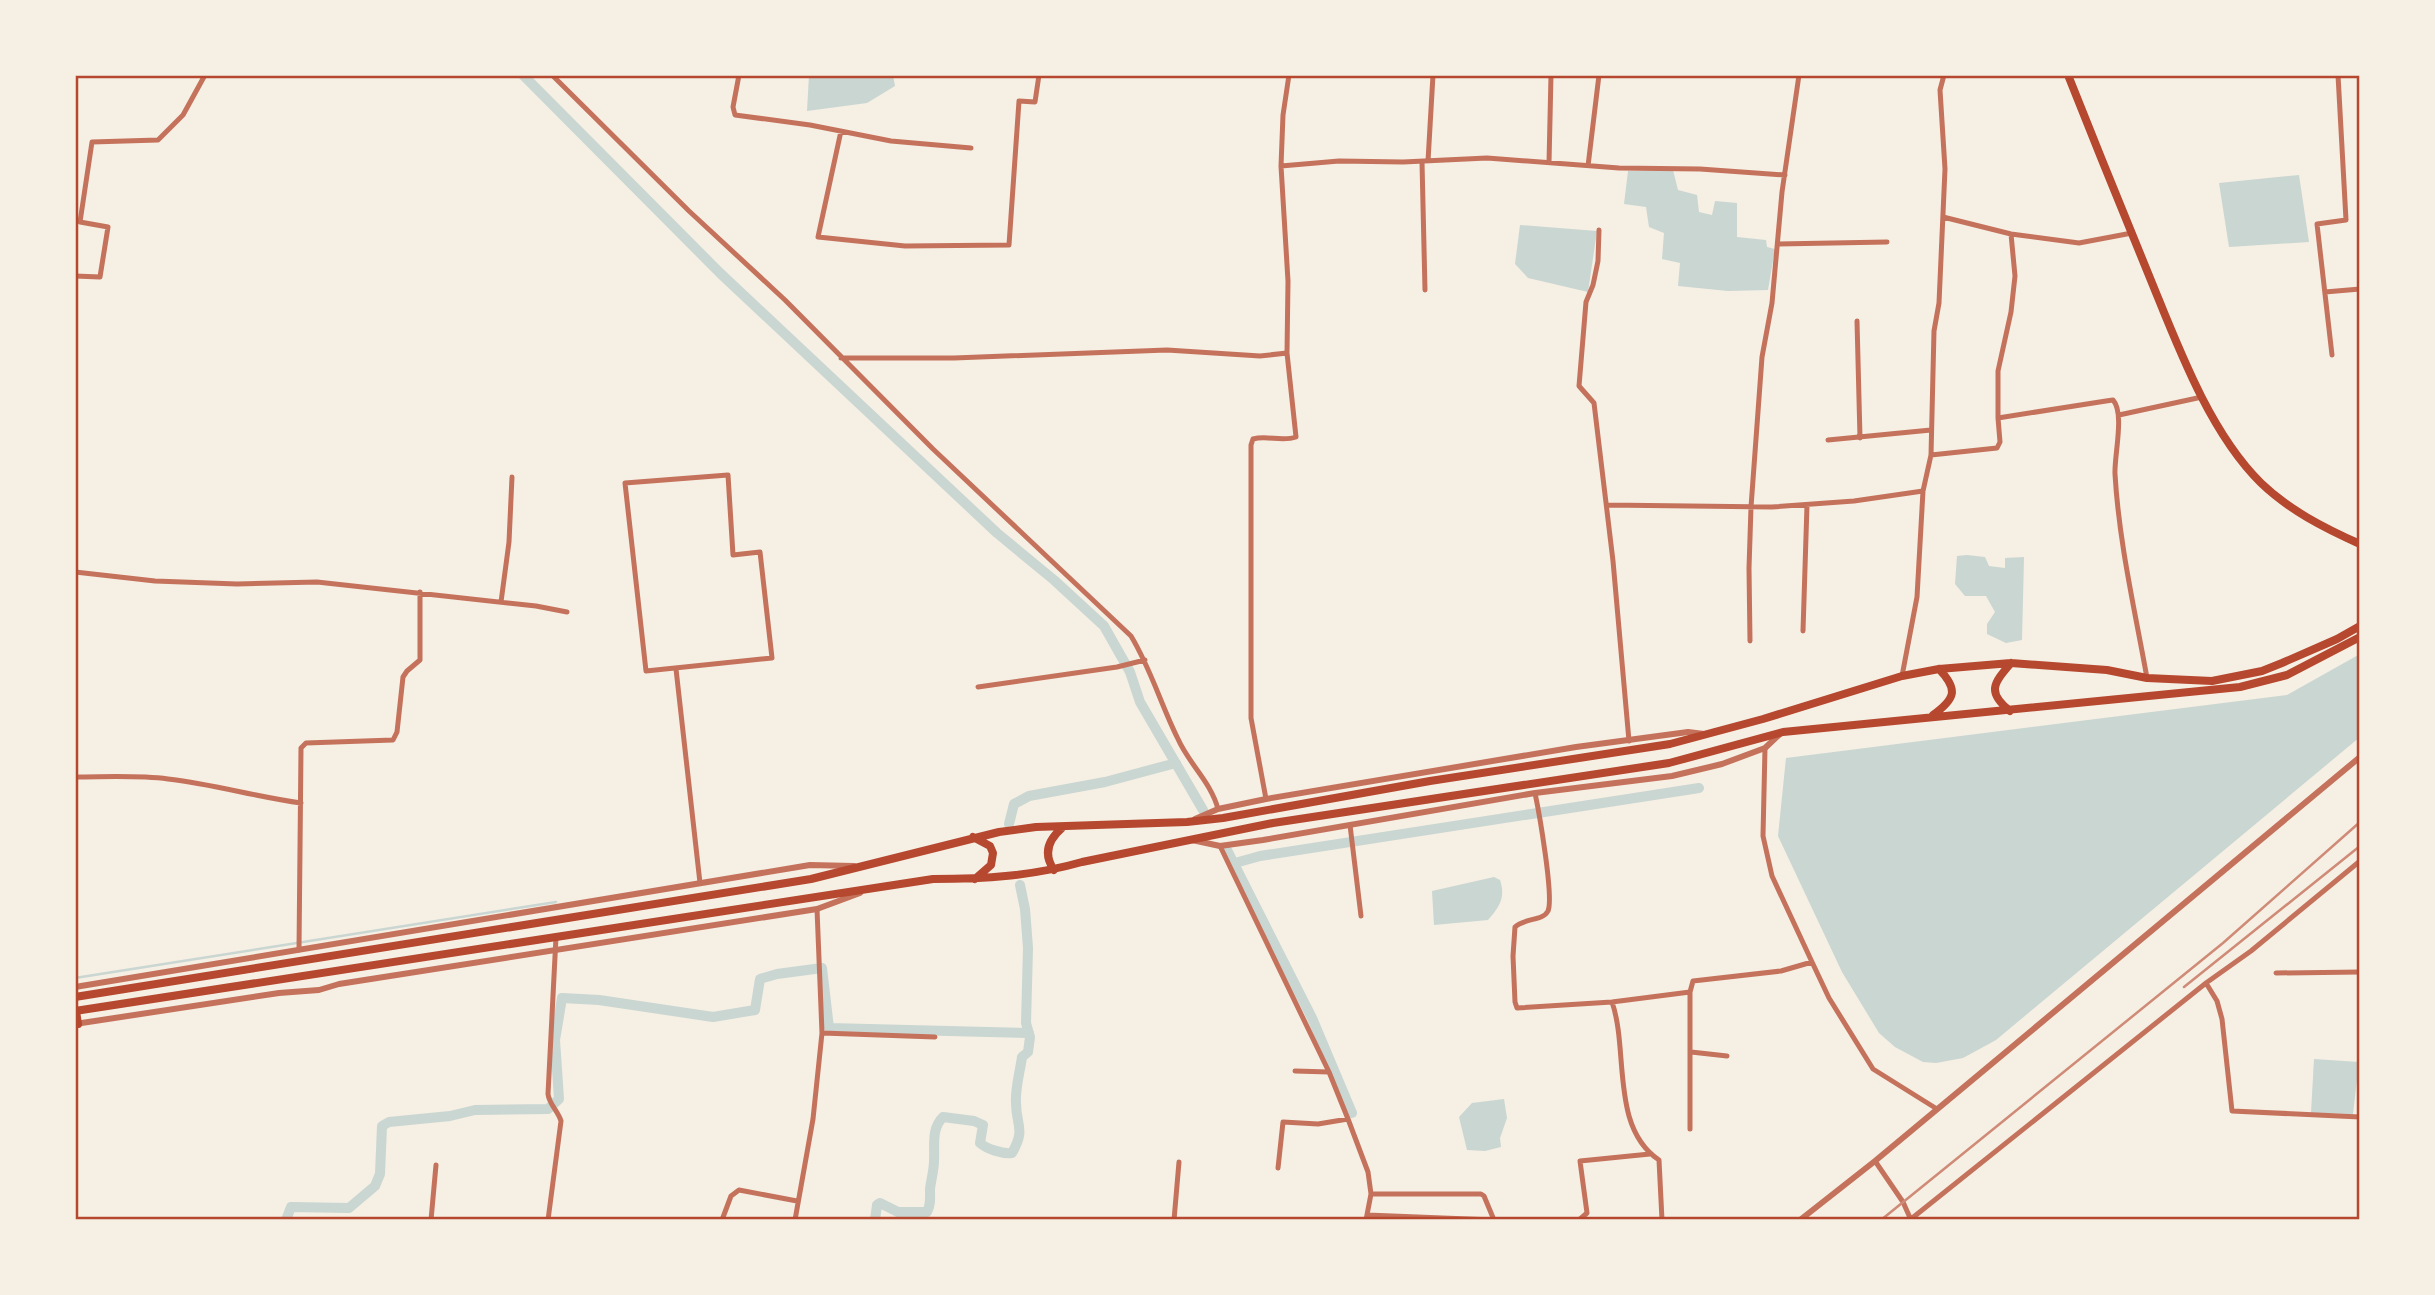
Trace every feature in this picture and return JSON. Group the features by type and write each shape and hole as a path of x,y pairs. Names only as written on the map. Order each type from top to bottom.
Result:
{"main road":[{"path":"2068,75 2182,357 2202,397 2237,453 2260,482 2291,508 2326,530 2360,544"},
{"path":"75,997 811,879 928,852 973,837 1036,827 1187,822 1235,816 1430,781 1630,751 1709,734 1902,676 1939,669 2011,663 2107,670 2147,678 2211,681 2262,671 2337,639 2360,626"},
{"path":"76,1024 75,1011 933,879 974,879 1054,870 1187,839 1362,809 1669,763 1783,732 1933,715 2010,711 2240,687 2287,675 2360,638"},
{"path":"2010,711 1995,697 1995,689 1996,681 2011,663"},
{"path":"1933,715 1948,703 1952,691 1950,681 1939,669"},
{"path":"1054,870 1048,860 1048,847 1054,834 1062,828"},
{"path":"973,837 990,846 993,853 991,865 974,879"}],"street":[{"path":"75,276 100,277 108,227 80,222 92,142 158,140 183,115 205,75"},
{"path":"552,75 785,300 841,358 1131,636 1178,741 1215,798 1218,809"},
{"path":"739,75 733,107 735,115 891,141 971,148"},
{"path":"841,131 818,237 905,246 1009,245 1019,101 1035,102 1039,75"},
{"path":"1266,799 1251,718 1251,445 1253,439 1259,437 1296,437 1287,353 1288,281 1281,166 1283,115 1289,75"},
{"path":"1425,290 1425,162 1433,75"},
{"path":"1549,163 1551,75"},
{"path":"1588,166 1599,75"},
{"path":"1750,641 1751,507 1762,357 1772,303 1785,175 1799,75"},
{"path":"1902,676 1917,597 1923,491 1931,455 1934,331 1939,303 1945,169 1940,90 1944,75"},
{"path":"2332,355 2317,224 2346,220 2339,75"},
{"path":"1281,166 1339,161 1425,162 1487,158 1588,166 1700,169 1785,175"},
{"path":"1943,217 2011,233 2079,243 2132,233"},
{"path":"1600,230 1598,261 1586,302 1579,386 1594,402 1607,505 1629,741"},
{"path":"1931,455 1997,449 2000,442 1998,371 2011,312 2015,276 2011,233"},
{"path":"1778,244 1886,242"},
{"path":"2325,292 2360,289"},
{"path":"1857,321 1860,438"},
{"path":"841,358 954,358 1167,349 1260,356 1287,353"},
{"path":"2119,415 2202,397"},
{"path":"1998,418 2113,400 2117,405 2119,415 2115,471 2119,520 2147,678"},
{"path":"1828,440 1931,430"},
{"path":"728,475 733,555 760,551 772,658 676,669 646,671 625,483 728,475"},
{"path":"501,602 509,542 512,477"},
{"path":"1607,505 1807,505 1923,491"},
{"path":"1803,631 1807,505"},
{"path":"75,572 156,581 237,584 317,582 420,592 567,612"},
{"path":"299,950 302,748 306,743 393,740 397,732 403,677 420,660 420,592"},
{"path":"978,687 1117,667 1144,660"},
{"path":"676,669 700,883"},
{"path":"1187,822 1218,809 1266,799 1576,747 1688,732 1709,734"},
{"path":"1187,839 1220,845 1351,829 1535,793 1672,776 1722,764 1765,748 1783,732"},
{"path":"1765,748 1763,836 1772,876 1812,962 1836,1010 1873,1069 1937,1109"},
{"path":"1800,1220 1875,1161 2360,757"},
{"path":"75,777 167,779 215,786 260,798 301,803"},
{"path":"1535,793 1547,863 1549,903 1548,912 1542,917 1521,920 1515,927 1513,956 1517,1008 1612,1002 1690,992"},
{"path":"1351,829 1361,916"},
{"path":"1220,845 1329,1072 1348,1119 1368,1172 1371,1194 1367,1217 1494,1220 1481,1194 1371,1194"},
{"path":"1875,1161 1903,1202 1911,1219 2251,951 2360,861"},
{"path":"75,987 810,865 866,866"},
{"path":"76,1024 279,993 319,990 339,984 817,909 869,890"},
{"path":"795,1220 813,1119 822,1033 817,909"},
{"path":"548,1220 561,1121 558,1110 549,1099 556,937"},
{"path":"1690,1129 1691,983 1695,980 1781,971 1812,962"},
{"path":"2276,973 2360,972"},
{"path":"2206,984 2217,1001 2222,1019 2232,1111 2360,1117"},
{"path":"1612,1002 1619,1022 1623,1091 1630,1121 1650,1154 1659,1160 1662,1220"},
{"path":"822,1033 935,1037"},
{"path":"1691,1052 1727,1056"},
{"path":"1295,1072 1329,1072"},
{"path":"1278,1168 1283,1122 1318,1124 1348,1119"},
{"path":"1579,1220 1587,1213 1580,1161 1650,1154"},
{"path":"1174,1220 1179,1162"},
{"path":"431,1220 436,1165"},
{"path":"722,1220 731,1196 739,1190 797,1201"}],"shaded area":[{"path":"809,75 893,75 895,86 867,103 807,111"},
{"path":"1673,170 1678,190 1697,195 1699,212 1712,215 1715,201 1737,203 1737,237 1766,240 1767,247 1775,249 1768,290 1728,291 1678,286 1680,263 1662,259 1664,233 1649,227 1646,207 1624,204 1628,171"},
{"path":"2299,175 2309,242 2229,247 2219,183"},
{"path":"1520,225 1597,231 1588,292 1528,278 1515,264"},
{"path":"1957,556 1985,557 1989,566 2005,568 2005,558 2024,557 2022,640 2006,643 1987,634 1987,624 1995,612 1986,596 1965,596 1955,584"},
{"path":"2360,654 2360,737 1996,1040 1963,1058 1936,1063 1923,1062 1895,1047 1879,1033 1842,972 1778,836 1786,758 2287,695"},
{"path":"1494,877 1500,880 1502,897 1488,920 1434,925 1432,891"},
{"path":"2314,1059 2359,1062 2353,1114 2311,1113"},
{"path":"1504,1099 1507,1118 1500,1138 1501,1147 1485,1151 1467,1150 1459,1117 1472,1103"}],"waterway":[{"path":"523,75 720,273 997,533 1104,626 1130,672 1140,702 1203,810"},
{"path":"1009,824 1014,804 1029,796 1105,782 1176,763"},
{"path":"1235,863 1260,856 1699,788"},
{"path":"1227,850 1312,1018 1352,1113"},
{"path":"875,1220 877,1205 880,1203 898,1212 927,1212 934,1168 935,1132 943,1117 974,1121 983,1125 980,1143 991,1149 1012,1153 1016,1145 1019,1138 1017,1086 1022,1057 1028,1052 1030,1037 1026,1023 1028,948 1020,885"},
{"path":"75,978 556,902"},
{"path":"286,1220 291,1207 349,1208 375,1186 380,1174 382,1126 389,1122 450,1116 475,1110 548,1109 559,1099 555,1040 562,998 599,1000 713,1017 755,1010 760,979 822,968 829,1028 1029,1033"}],"railway":[{"path":"1881,1220 2223,943 2360,822"},
{"path":"2184,987 2360,846"}]}
